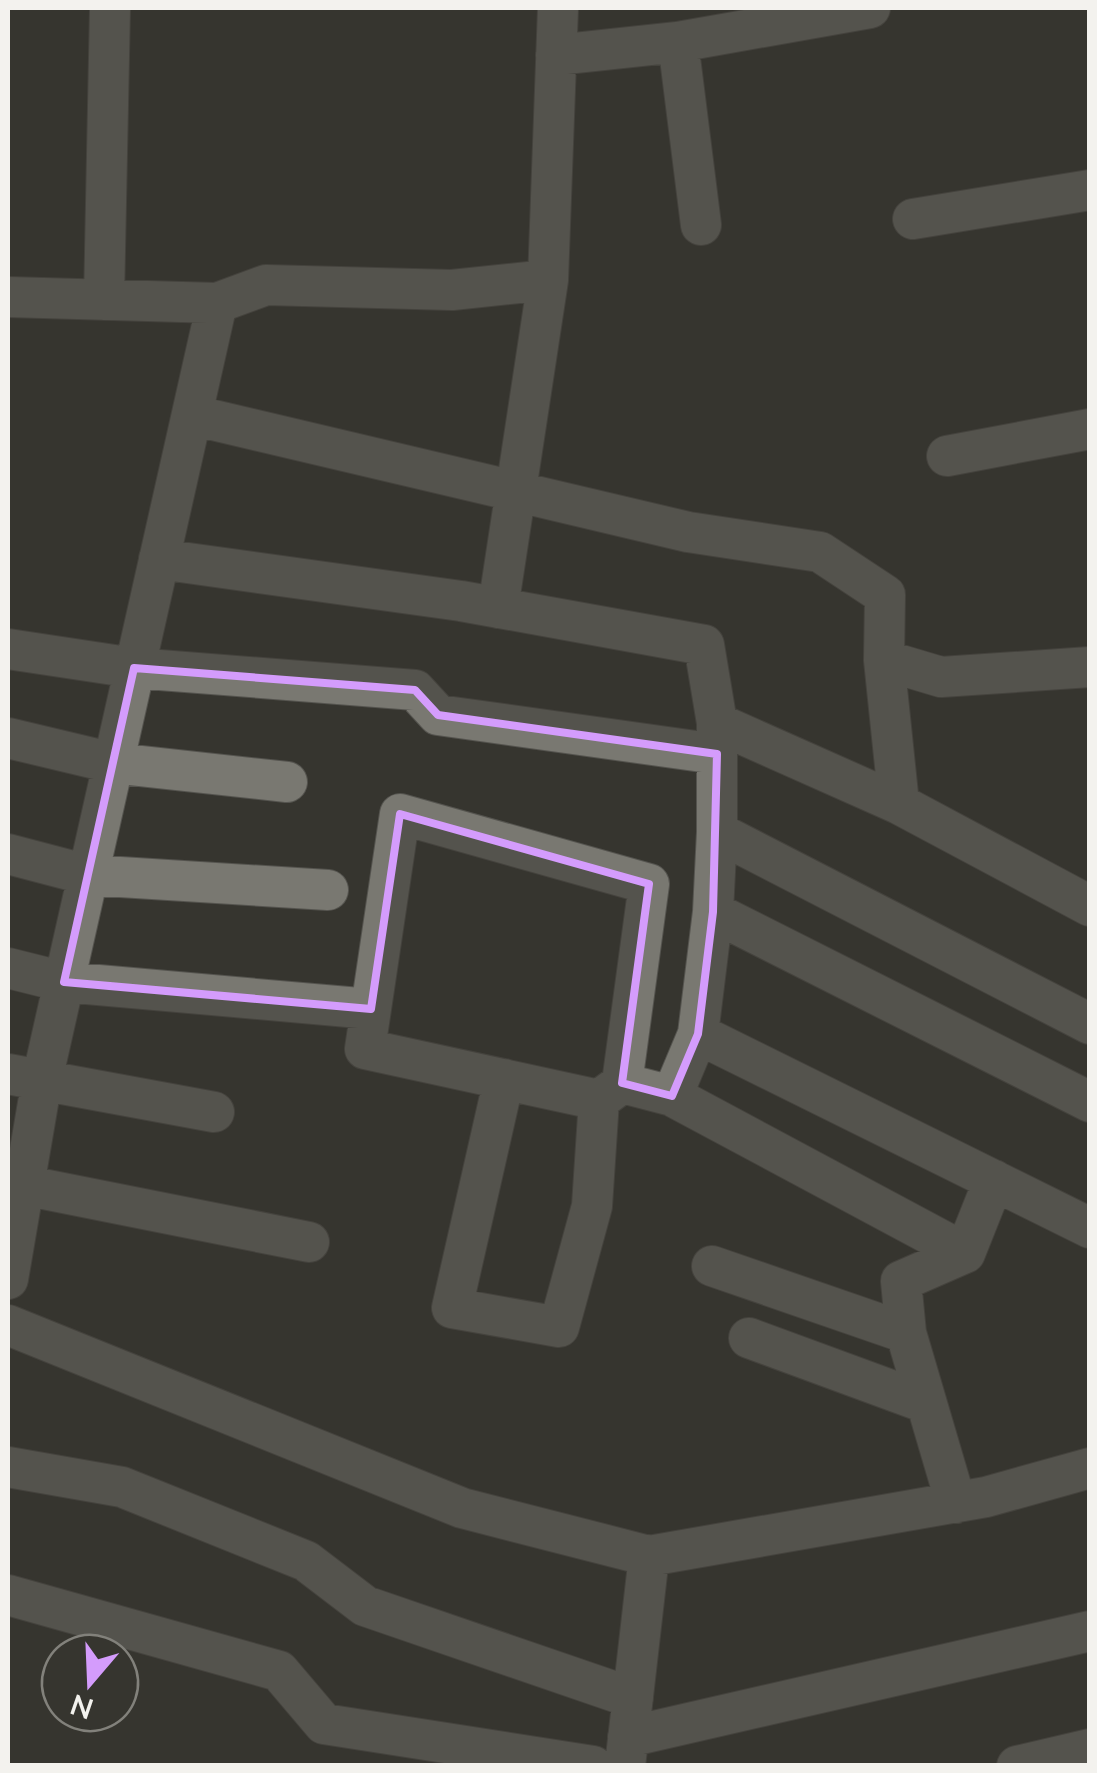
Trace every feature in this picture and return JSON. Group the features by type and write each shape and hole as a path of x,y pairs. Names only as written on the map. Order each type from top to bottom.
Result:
{"street":[{"path":"104,300 110,8"},
{"path":"498,608 548,280 558,8"},
{"path":"556,56 687,29 870,8"},
{"path":"687,29 701,225"},
{"path":"913,219 1090,190"},
{"path":"8,297 217,304 266,286 452,290 548,280"},
{"path":"8,1279 25,1077 64,982 217,304"},
{"path":"192,415 688,532 820,552 885,595 884,660 899,804"},
{"path":"947,456 1090,429"},
{"path":"159,559 498,608 704,646 717,739 713,912 698,1034 672,1096"},
{"path":"8,649 134,668 415,690 438,715 717,739 899,804 1090,906"},
{"path":"884,660 941,677 1090,667"},
{"path":"8,738 113,763 287,782"},
{"path":"504,1080 452,1308 560,1327 592,1206 611,1092 649,884 400,814 365,1049 504,1080 611,1092 672,1096 965,1253"},
{"path":"717,832 1090,1024"},
{"path":"8,854 88,875 328,890"},
{"path":"713,912 1090,1102"},
{"path":"8,968 64,982 371,1008"},
{"path":"698,1034 1090,1228"},
{"path":"25,1077 214,1112"},
{"path":"956,1503 906,1333 900,1281 965,1253 994,1180"},
{"path":"16,1183 309,1242"},
{"path":"712,1266 906,1333"},
{"path":"8,1325 462,1508 649,1556 956,1503 1090,1468"},
{"path":"749,1338 926,1402"},
{"path":"8,1467 122,1487 306,1561 365,1606 629,1734 1090,1631"},
{"path":"629,1734 649,1556"},
{"path":"8,1595 280,1670 324,1724 593,1766"},
{"path":"1017,1766 1090,1749"}],"highlighted area":[{"path":"134,668 415,690 438,715 717,754 713,912 698,1034 672,1096 622,1083 649,884 400,814 371,1009 64,982"}]}
